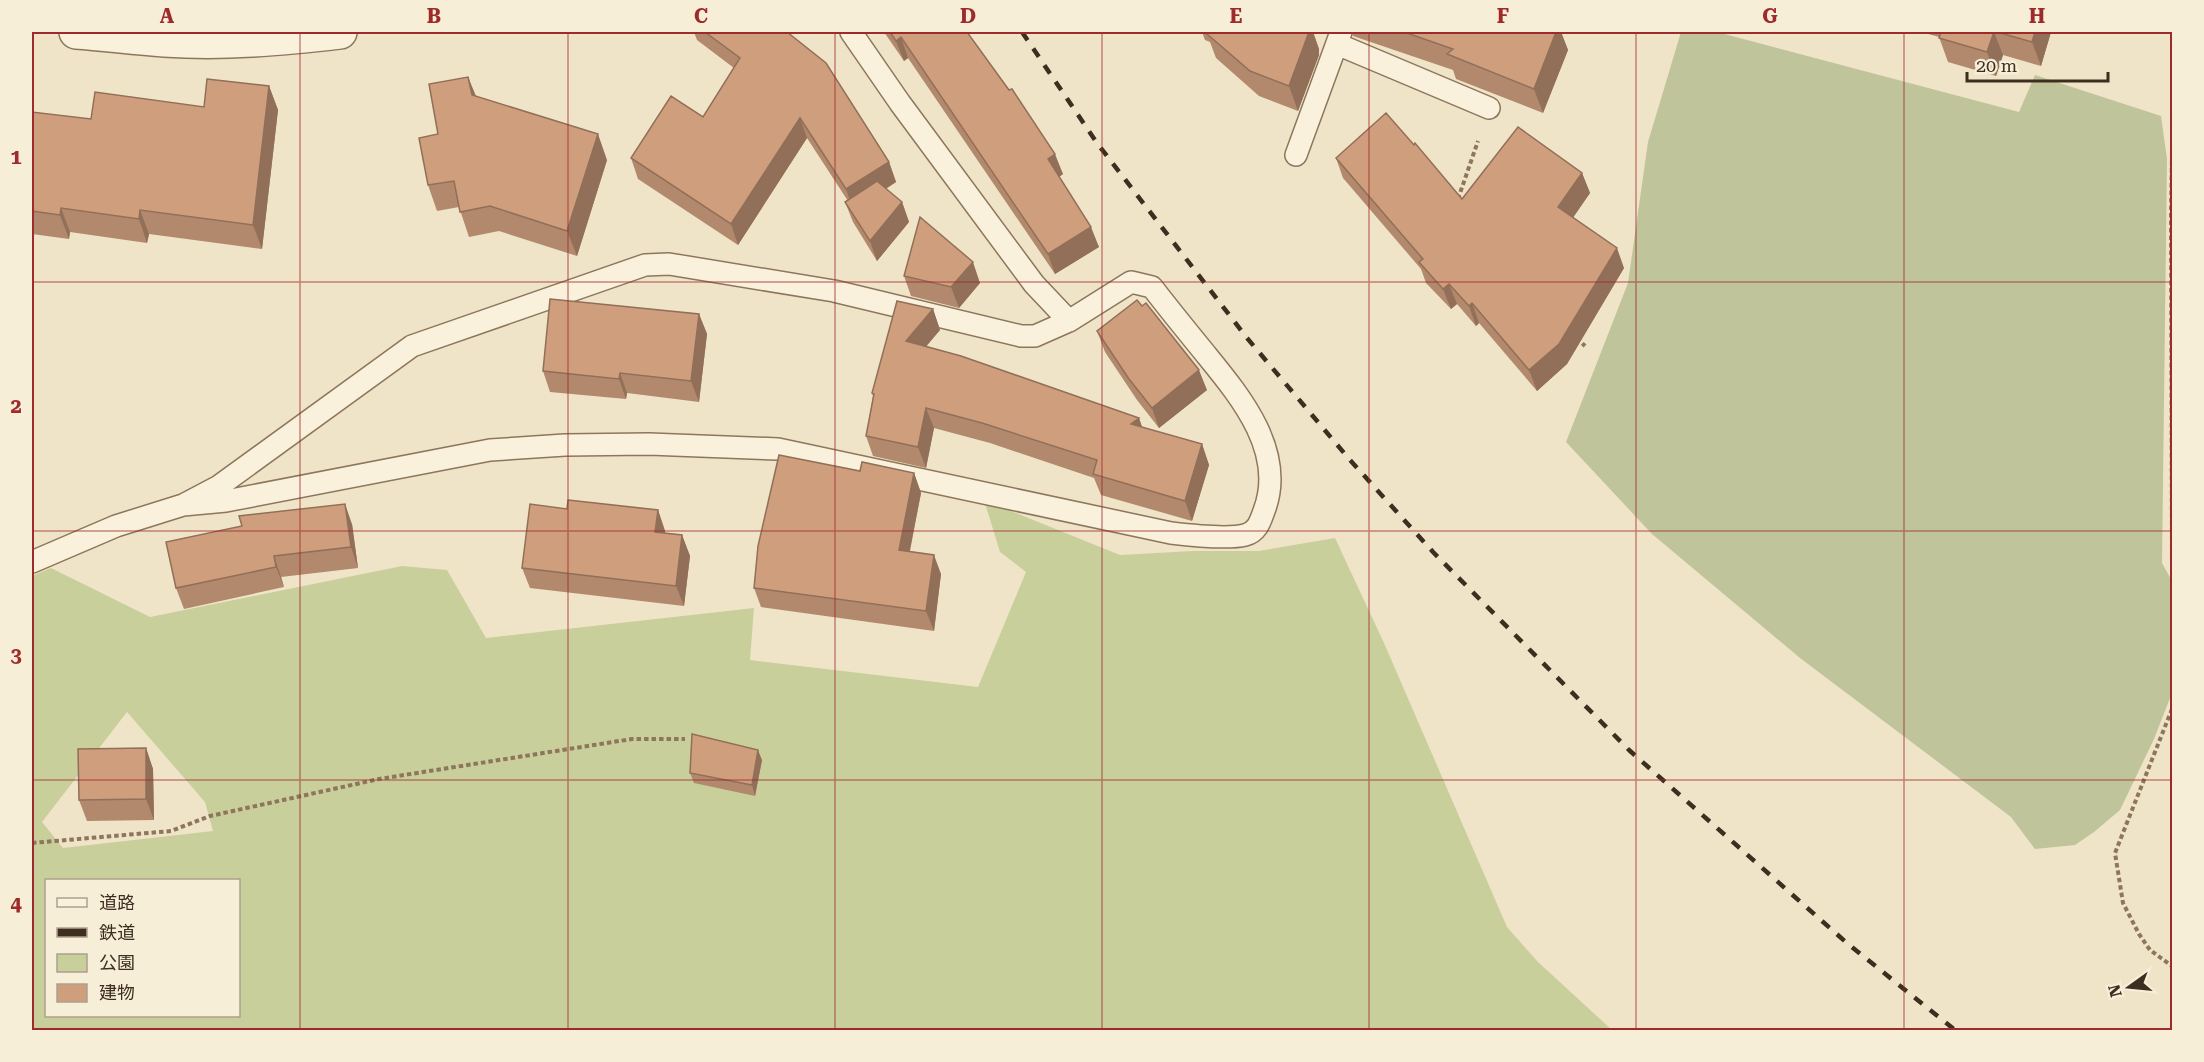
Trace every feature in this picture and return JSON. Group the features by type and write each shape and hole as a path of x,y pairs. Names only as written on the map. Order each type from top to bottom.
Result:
{"street":[{"path":"76,32 165,40 224,41 289,38 340,32"}],"lane":[{"path":"851,32 900,103 1034,284 1069,321"},
{"path":"1296,155 1339,38 1490,108"},
{"path":"32,562 116,526 183,505 219,486 412,346 645,265 669,264 834,291 1022,336 1035,336 1069,321 1095,307 1131,282 1152,287 1241,398 1258,429 1269,463 1267,504 1258,528 1245,535 1171,533 778,449 649,444 565,445 490,450 226,501 183,505"}],"path":[{"path":"1456,206 1490,108"},
{"path":"2172,153 2172,566"},
{"path":"1568,330 1585,346"},
{"path":"2172,709 2115,853 2122,903 2139,934 2151,950 2172,966"},
{"path":"32,843 171,831 210,816 379,779 632,739 685,739"}],"green space":[{"path":"1681,32 1717,32 2019,112 2035,75 2161,116 2167,159 2162,563 2172,581 2172,693 2154,739 2120,810 2075,845 2035,849 2011,817 1800,658 1652,534 1566,442 1628,283 1648,142"},
{"path":"984,500 1120,555 1193,551 1259,551 1335,538 1384,643 1507,927 1538,962 1612,1030 32,1030 32,576 51,568 150,617 402,566 447,570 486,638 754,608 750,660 978,687 1026,572 1000,552","holes":["127,712 205,802 213,831 63,848 42,822"]}],"building":[{"path":"705,32 787,32 826,63 889,162 846,189 800,118 731,224 631,158 671,96 703,117 740,58"},
{"path":"890,32 967,32 1009,90 1012,89 1055,154 1048,159 1091,227 1048,254 901,37 896,41"},
{"path":"1207,32 1309,32 1289,86 1250,71"},
{"path":"1404,32 1556,32 1534,89 1447,54 1453,49"},
{"path":"1941,32 1994,32 1987,52 1939,38"},
{"path":"1997,32 2035,32 2032,42"},
{"path":"468,77 472,95 598,134 567,231 490,206 460,212 454,181 428,185 419,138 438,134 429,84"},
{"path":"207,79 269,86 253,225 140,210 139,219 61,208 60,215 32,211 32,112 91,119 95,92 204,107"},
{"path":"1386,113 1414,145 1415,143 1462,199 1518,127 1582,173 1558,207 1617,248 1559,344 1529,370 1472,303 1469,306 1449,284 1443,289 1419,262 1423,259 1336,158"},
{"path":"877,181 902,202 870,241 845,202"},
{"path":"920,217 973,262 951,287 904,276"},
{"path":"550,299 699,314 691,381 620,373 619,379 543,371"},
{"path":"1137,300 1142,306 1146,303 1199,370 1152,408 1129,379 1097,331"},
{"path":"897,301 933,309 906,341 961,356 1139,418 1131,424 1202,444 1185,501 1093,474 1097,460 982,423 926,408 918,447 866,436 874,394 872,393"},
{"path":"779,455 860,471 862,462 914,473 899,550 934,555 926,611 754,588 758,546"},
{"path":"568,500 658,510 655,532 682,535 676,586 522,568 530,504 567,509"},
{"path":"345,504 351,547 274,556 276,567 176,588 166,542 242,526 239,516"},
{"path":"692,734 758,750 752,785 690,773"},
{"path":"146,748 146,799 79,800 78,749"}],"railway":[{"path":"1022,32 1097,143 1247,338 1350,460 1433,552 1629,750 1848,944 1955,1030"}]}
